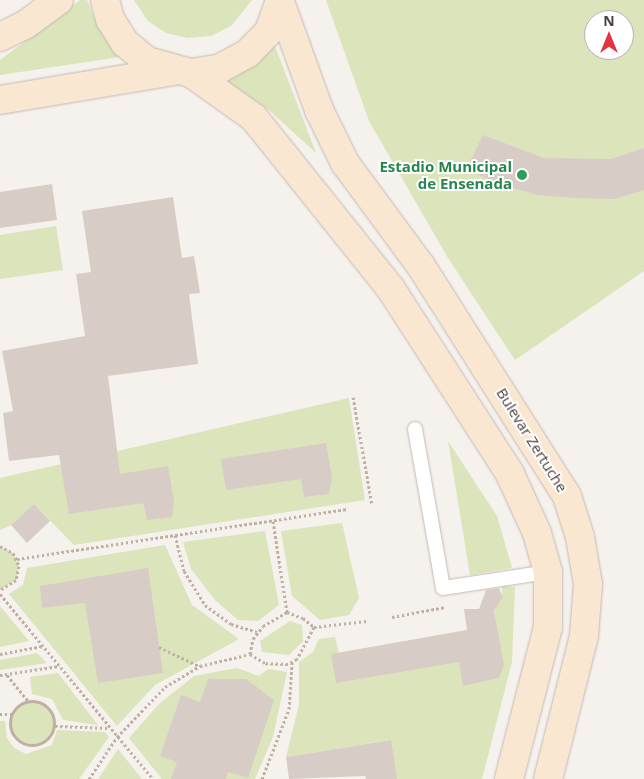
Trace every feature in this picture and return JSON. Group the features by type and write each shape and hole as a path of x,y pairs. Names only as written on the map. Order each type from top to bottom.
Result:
{"main road":[{"path":"0,37 25,25 59,0"},
{"path":"105,0 110,19 125,43 147,61 182,72 222,93 265,130 392,289 510,474 537,533 548,572 548,627 509,779"},
{"path":"0,100 182,72 222,68 248,53 269,31 280,1"},
{"name":"Bulevar Zertuche","path":"280,1 318,110 346,163 421,266 567,496 580,538 588,584 584,636 548,779"}],"lane":[{"path":"415,429 444,588 548,572"}],"path":[{"path":"353,397 372,506"},
{"path":"0,546 17,559 347,509"},
{"path":"272,521 287,612"},
{"path":"175,535 184,571 205,606 231,624 257,632"},
{"path":"0,590 16,580 17,559"},
{"path":"0,594 153,779"},
{"path":"392,617 447,607"},
{"path":"287,612 303,618 314,627 367,621"},
{"path":"250,654 257,632 287,612"},
{"path":"263,778 289,709 292,662 307,644 314,627"},
{"path":"0,654 42,646"},
{"path":"159,647 200,666"},
{"path":"89,779 117,737 165,687 200,666 250,654 265,663 292,662"},
{"path":"0,675 59,666"},
{"path":"7,674 28,701 48,707 55,726 48,739 27,745 12,734 12,714"},
{"path":"0,714 12,714 28,701"},
{"path":"55,726 110,728"}],"green space":[{"path":"80,0 87,0 98,27 120,57 0,75 0,60"},
{"path":"134,0 252,0 231,26 211,36 188,38 166,33 148,21"},
{"name":"Estadio Municipal de Ensenada","path":"326,0 644,0 644,271 515,360 448,258 369,121"},
{"path":"273,41 316,153 270,111 220,76"},
{"path":"56,226 63,270 0,279 0,235"},
{"path":"349,398 365,500 74,545 34,504 11,525 0,530 0,478"},
{"path":"448,441 497,516 512,568 470,575"},
{"path":"342,523 359,598 349,615 320,620 292,596 281,531"},
{"path":"265,531 279,605 258,621 238,620 215,600 191,569 183,542"},
{"path":"165,545 192,605 239,639 155,685 117,726 9,594 23,585 27,568"},
{"path":"0,546 13,553 19,566 16,580 0,590"},
{"path":"502,586 515,587 512,662 482,779 384,779 390,740 286,757 299,705 299,662 313,652 319,639 335,637 339,653 496,625 494,606 502,601"},
{"path":"0,606 29,641 0,647"},
{"path":"290,621 302,625 303,641 289,655 262,652 260,641"},
{"path":"37,653 47,663 0,670 0,660"},
{"path":"237,668 259,676 268,669 287,672 273,737 255,779 162,779 129,738 158,705 194,676"},
{"path":"58,673 98,725 63,720 52,699 32,694 30,677"},
{"path":"36,701 48,707 53,714 53,732 48,739 41,744 28,745 20,742 13,735 10,719 13,711 20,704"},
{"path":"0,721 5,721 7,738 14,748 26,754 52,745 57,730 105,732 109,737 79,779 0,779"},
{"path":"118,749 142,779 98,779"}],"building":[{"path":"483,135 544,158 611,159 644,148 644,190 615,199 577,198 537,195 501,184 466,170"},
{"path":"52,184 57,220 0,228 0,192"},
{"path":"173,197 182,258 194,256 200,293 189,294 198,364 108,376 120,474 168,466 174,502 172,517 147,520 143,503 69,514 59,455 9,461 3,413 13,411 2,351 85,336 76,274 91,272 82,211"},
{"path":"326,443 332,478 329,494 304,497 301,479 226,490 221,459"},
{"path":"34,504 50,521 27,543 11,525"},
{"path":"148,568 163,673 98,683 85,603 42,608 40,586"},
{"path":"499,588 503,598 494,610 504,665 499,678 463,686 459,662 336,683 331,654 467,630 464,609 479,609 486,590"},
{"path":"208,679 246,679 274,700 248,778 228,772 226,779 171,779 177,762 160,756 181,695 200,702"},
{"path":"391,740 397,779 366,779 365,776 289,779 286,757"}],"place":[{"name":"Estadio Municipal de Ensenada","path":"522,175"}]}
